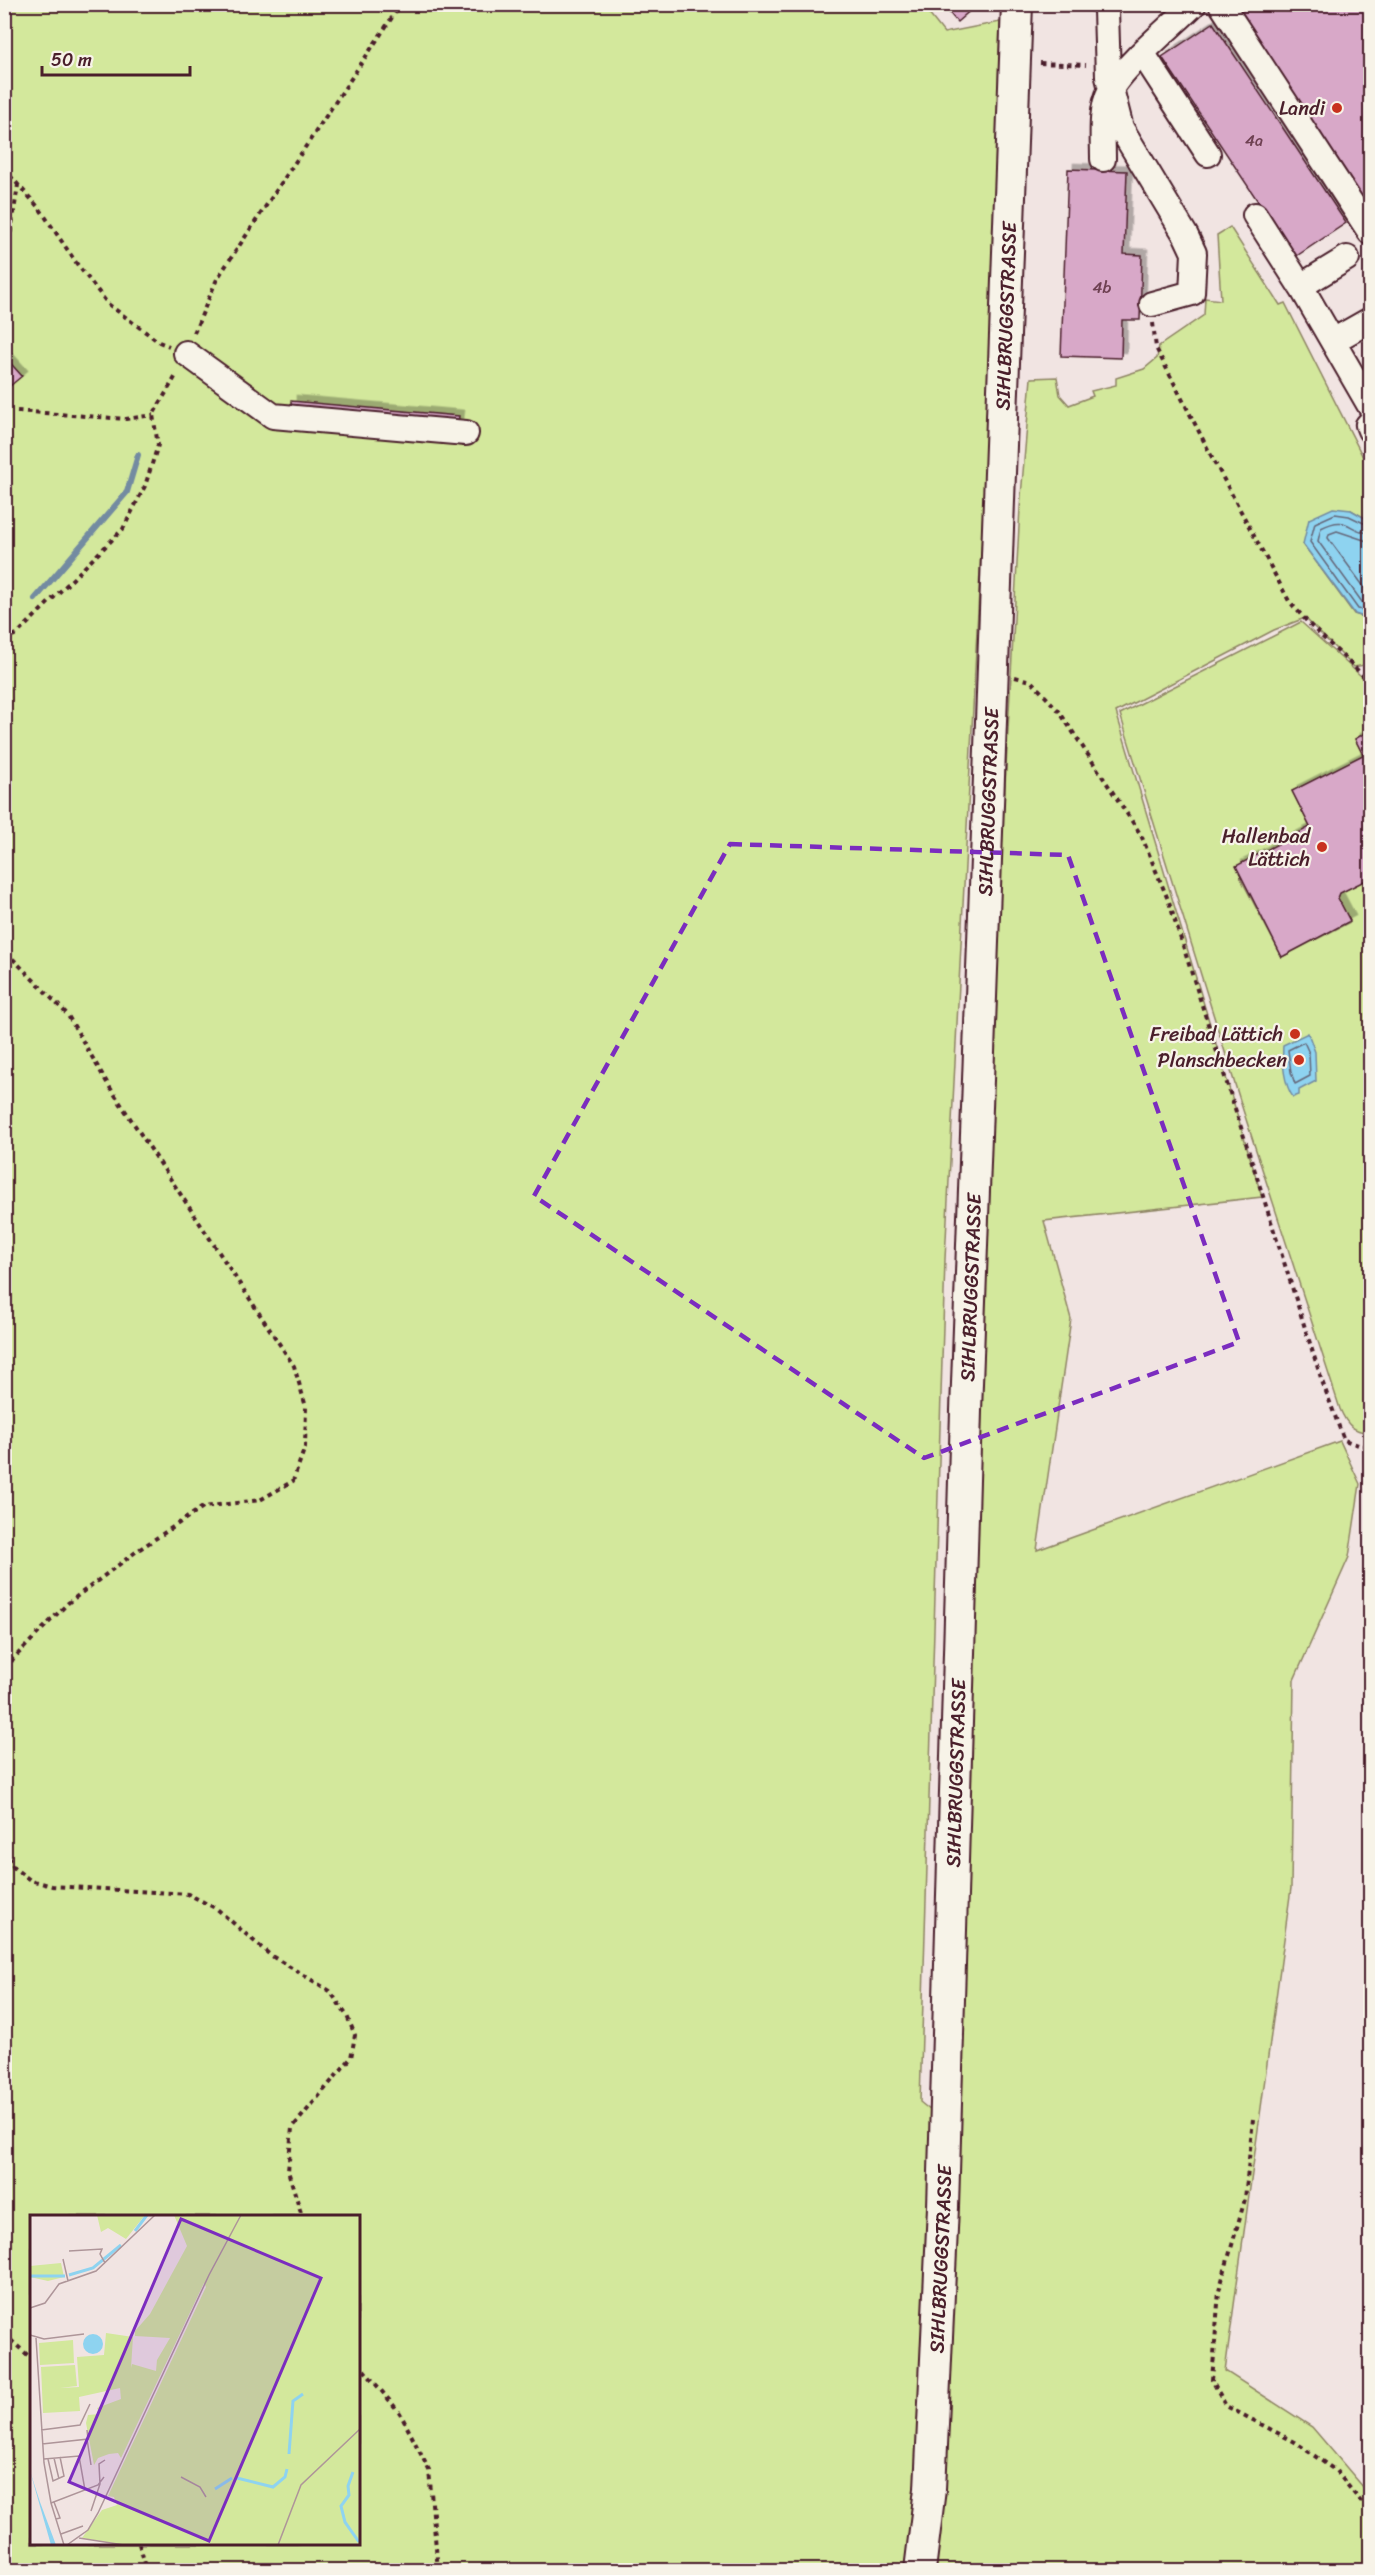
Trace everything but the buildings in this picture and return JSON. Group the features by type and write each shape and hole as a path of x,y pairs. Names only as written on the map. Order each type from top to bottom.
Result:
{"main road":[{"name":"SIHLBRUGGSTRASSE","path":"920,2571 930,2489 943,2207 966,1424 1017,4"}],"lane":[{"path":"1103,4 1106,10 1106,62 1110,91 1121,128 1194,253 1192,293 1152,304"},
{"path":"1103,159 1104,111 1110,91 1143,54 1194,4"},
{"path":"1221,4 1371,232"},
{"path":"1143,54 1208,154"},
{"path":"1255,215 1301,285 1371,406"},
{"path":"1301,285 1347,258"},
{"path":"1333,340 1371,320"},
{"path":"186,353 273,416 466,433"},
{"path":"1371,423 1368,425 1371,430"}],"path":[{"path":"4,639 17,634 123,529 145,486 158,446 153,415 172,386 217,279 400,4"},
{"path":"1033,63 1072,65"},
{"path":"4,169 40,209 77,264 108,304 159,342 186,353"},
{"path":"4,277 18,184"},
{"path":"1152,304 1156,348 1289,601 1311,626 1371,682"},
{"path":"17,411 126,419 153,415"},
{"path":"994,672 1031,681 1059,711 1141,835 1169,902 1322,1381 1344,1440 1361,1446 1371,1445"},
{"path":"1366,678 1371,675"},
{"path":"4,956 12,958 67,1014 109,1086 294,1366 306,1407 305,1448 293,1481 260,1500 203,1507 137,1551 68,1603 13,1659 4,1675"},
{"path":"4,1849 14,1868 30,1880 52,1886 188,1894 217,1908 270,1955 330,1991 347,2016 355,2035 351,2058 292,2128 288,2171 301,2215"},
{"path":"1253,2119 1245,2199 1219,2291 1212,2380 1226,2406 1294,2442 1336,2471 1371,2513"},
{"path":"4,2334 30,2356"},
{"path":"360,2365 400,2413 429,2470 438,2571"},
{"path":"139,2545 147,2571"}],"highlighted area":[{"path":"730,844 1068,855 1239,1342 924,1458 534,1196"}],"green space":[{"path":"921,4 944,33 1000,22 990,374 945,1259 920,2102 958,2133 981,1229 1020,508 1031,378 1057,377 1060,395 1069,405 1093,396 1091,391 1116,385 1116,378 1144,369 1157,358 1159,346 1204,315 1205,298 1221,300 1217,235 1230,227 1280,305 1285,303 1370,471 1370,521 1351,510 1303,544 1354,614 1370,619 1370,664 1354,667 1305,618 1274,630 1116,712 1262,1197 1044,1221 1071,1319 1037,1550 1340,1441 1360,1484 1349,1557 1294,1680 1291,1888 1225,2371 1312,2427 1370,2495 1370,2570 5,2570 4,5"},
{"name":"Freibad Lättich","path":"1301,622 1370,684 1370,730 1355,739 1363,755 1292,791 1310,827 1240,877 1282,957 1350,922 1338,898 1340,893 1368,879 1370,884 1370,1432 1359,1431 1351,1426 1340,1409 1243,1110 1120,714"}],"water":[{"path":"1333,508 1351,510 1370,521 1370,619 1355,614 1303,544 1309,519"},
{"name":"Planschbecken","path":"1308,1033 1315,1052 1316,1081 1299,1090 1299,1095 1293,1097 1284,1073 1283,1045"}],"waterway":[{"path":"35,599 127,492 138,455"}],"place":[{"name":"Landi","path":"1337,108"},
{"name":"Hallenbad Lättich","path":"1322,847"},
{"name":"Freibad Lättich","path":"1295,1034"},
{"name":"Planschbecken","path":"1299,1060"}]}
